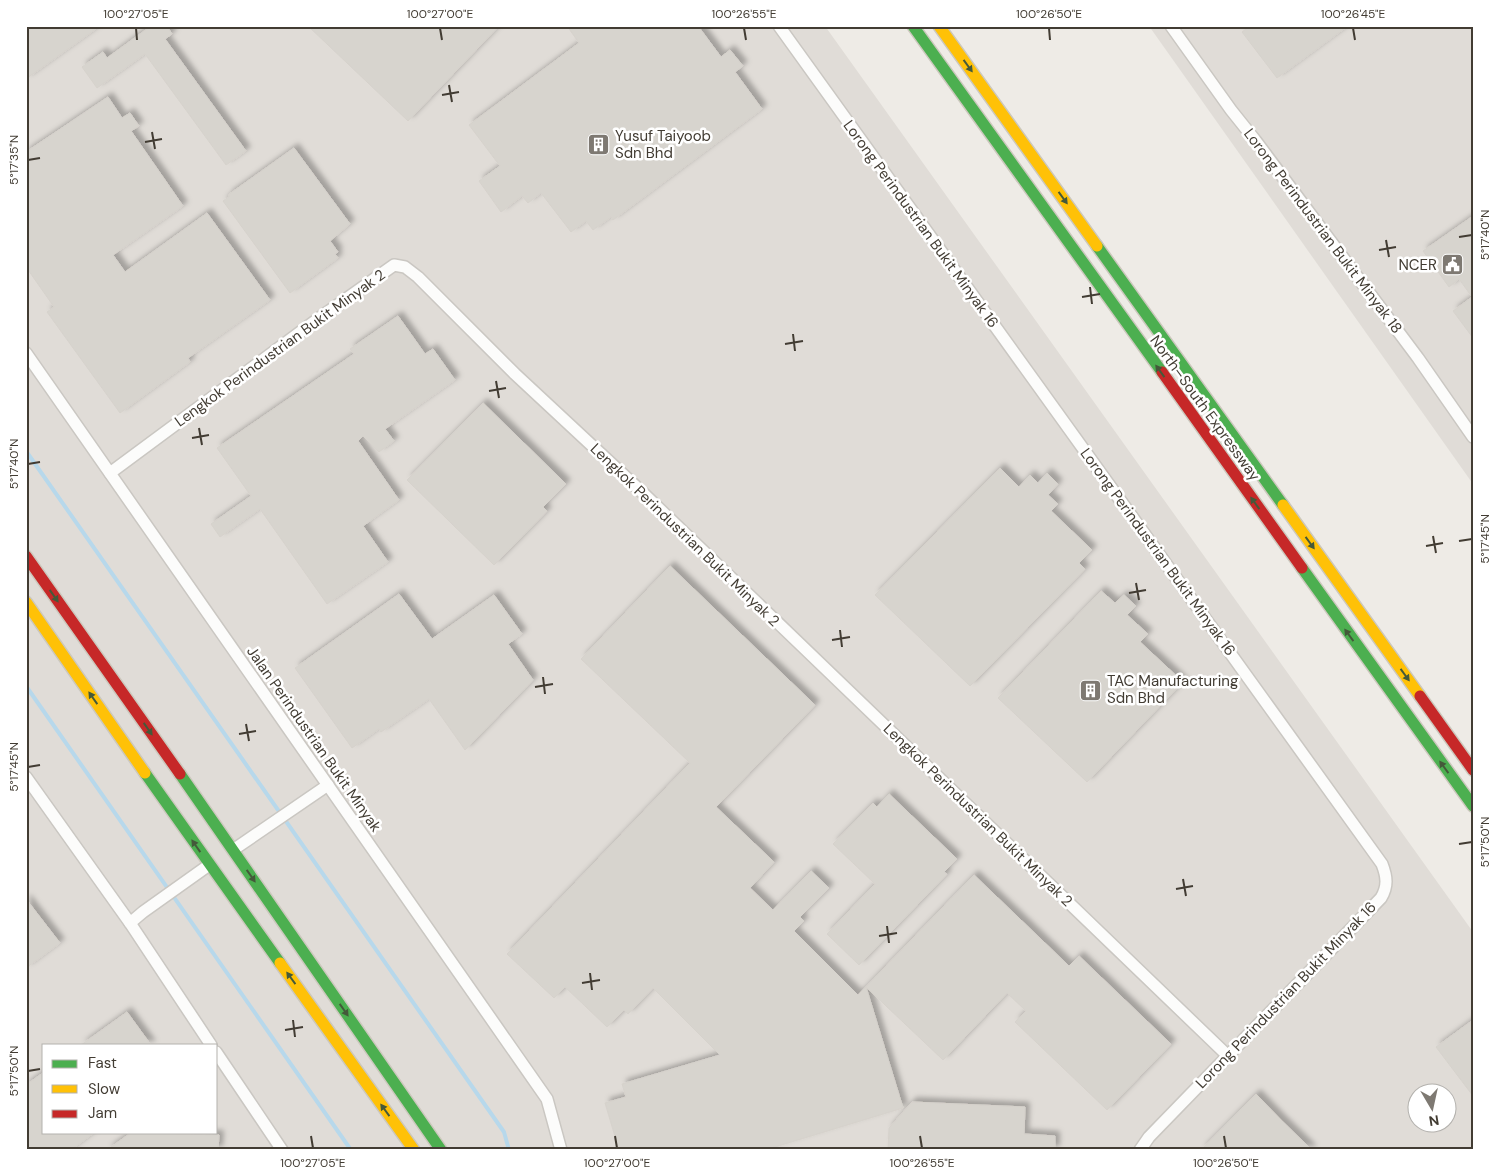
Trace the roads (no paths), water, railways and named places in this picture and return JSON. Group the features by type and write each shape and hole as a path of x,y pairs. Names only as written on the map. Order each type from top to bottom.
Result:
{"main road":[{"name":"North–South Expressway","path":"913,26 1473,806"},
{"name":"North–South Expressway","path":"939,26 1473,770"},
{"path":"26,556 441,1150"},
{"path":"26,602 209,865 414,1150"}],"street":[{"name":"Lorong Perindustrian Bukit Minyak 16","path":"779,26 1382,864 1387,882 1381,898 1227,1055 1149,1137 1140,1150"},
{"name":"Lorong Perindustrian Bukit Minyak 18","path":"1171,26 1418,358 1473,437"},
{"name":"Lengkok Perindustrian Bukit Minyak 2","path":"110,473 394,265 405,267 418,277 515,374 644,494 1227,1055"},
{"name":"Jalan Perindustrian Bukit Minyak","path":"26,353 547,1099 560,1150"},
{"path":"26,777 130,924 210,1044"},
{"path":"233,850 328,785"},
{"path":"130,924 143,912 209,865"},
{"path":"218,1055 282,1150"}],"waterway":[{"path":"26,451 504,1132 509,1150"},
{"path":"26,686 351,1150"}],"place":[{"name":"Yusuf Taiyoob Sdn Bhd","path":"599,145"},
{"name":"NCER","path":"1453,265"},
{"name":"TAC Manufacturing Sdn Bhd","path":"1091,690"}]}
